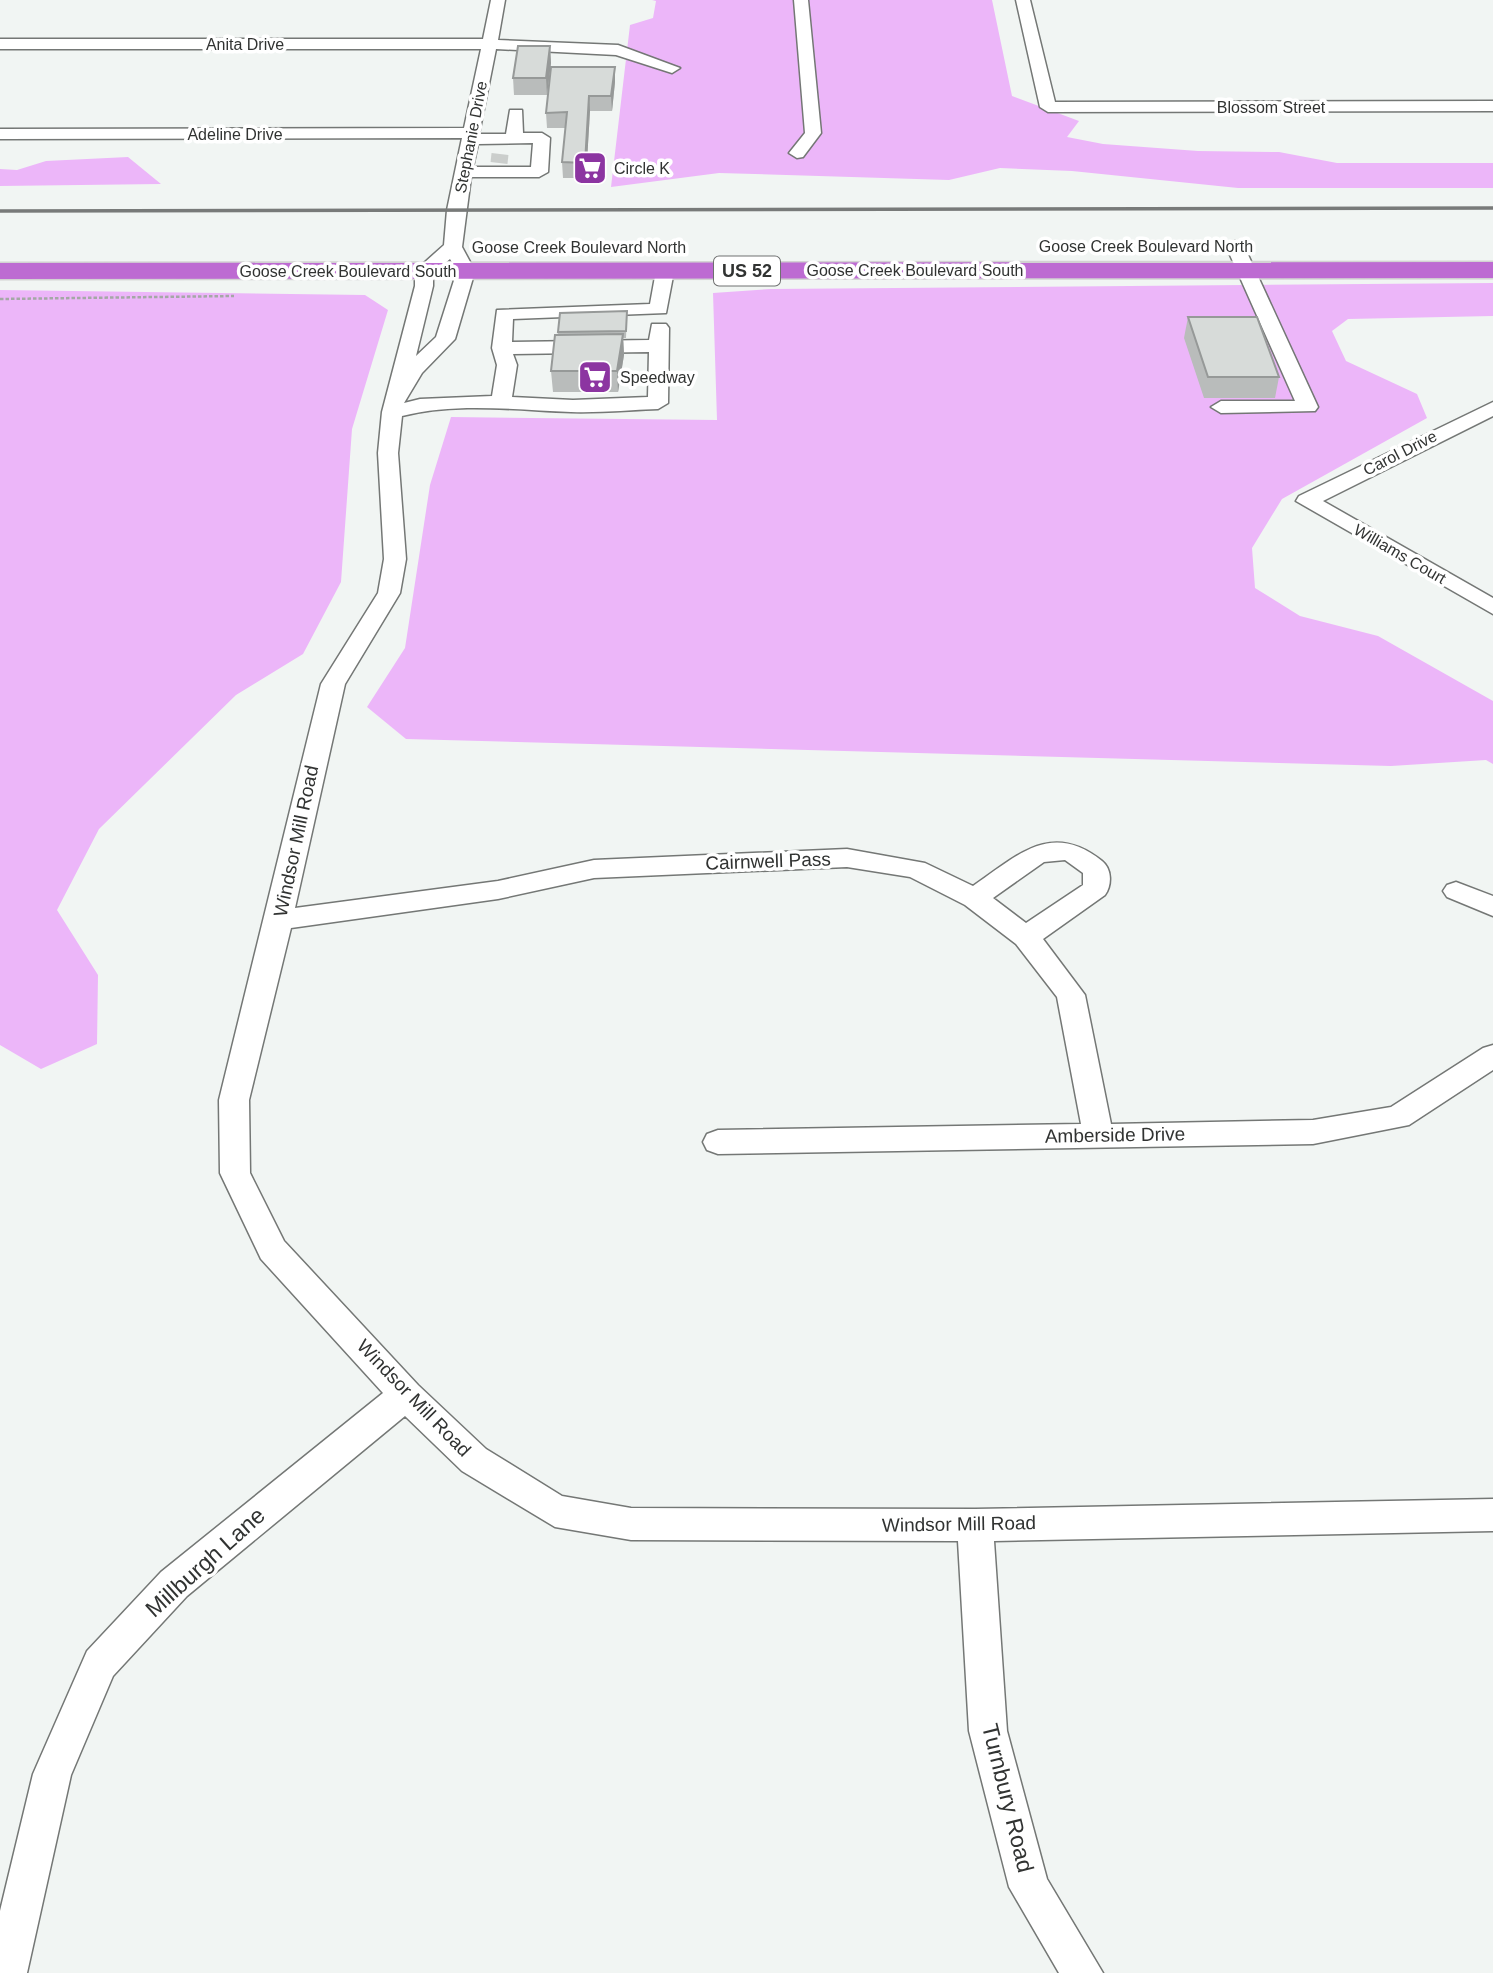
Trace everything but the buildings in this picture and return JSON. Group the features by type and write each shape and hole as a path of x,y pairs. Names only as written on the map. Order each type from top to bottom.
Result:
{"highway":[{"name":"Goose Creek Boulevard North","path":"606,247 1468,246"},
{"name":"Goose Creek Boulevard North","path":"343,247 564,247"},
{"name":"Goose Creek Boulevard South","path":"0,271 1493,270"}],"street":[{"name":"Stephanie Drive","path":"453,247 463,172 498,0"},
{"path":"797,153 813,133 801,0"},
{"name":"Blossom Street","path":"1023,0 1048,107 1493,106"},
{"name":"Anita Drive","path":"0,44 489,44"},
{"path":"489,44 618,50 671,68"},
{"path":"463,172 503,153 516,113"},
{"name":"Adeline Drive","path":"0,134 470,136 503,153"},
{"path":"1221,407 1308,407 1235,246"},
{"path":"424,271 453,247 466,271"},
{"name":"Windsor Mill Road","path":"424,271 424,286 392,412 388,453 395,559 389,593 333,684 323,717 279,920 234,1100 235,1173 272,1250 406,1395 474,1460 555,1511 631,1524 975,1525 1493,1515"},
{"name":"Windsor Mill Road","path":"392,412 413,370 430,357 445,339 466,271"},
{"path":"392,412 420,405 501,402 573,406 658,403 659,309 666,271"},
{"path":"501,402 507,365 502,348 504,314 659,309"},
{"path":"502,348 659,346"},
{"name":"Carol Drive","path":"1307,500 1493,408"},
{"name":"Williams Court","path":"1307,500 1493,607"},
{"path":"974,898 1038,853 1070,851 1097,870 1096,889 1026,937"},
{"name":"Cairnwell Pass","path":"279,920 498,890 594,869 847,858 916,869 974,898 1026,937 1071,995 1098,1135"},
{"path":"1456,891 1493,908"},
{"name":"Amberside Drive","path":"718,1143 1313,1132 1398,1117 1493,1056"},
{"name":"Millburgh Lane","path":"6,1973 52,1774 100,1664 174,1584 406,1395"},
{"name":"Turnbury Road","path":"975,1525 988,1731 1029,1887 1082,1973"}],"shaded area":[{"path":"652,0 992,0 1012,96 1079,121 1067,137 1103,144 1198,151 1279,152 1337,163 1493,163 1493,188 1238,188 1072,171 1000,168 949,180 719,173 611,187 630,25 653,18 656,1"},
{"path":"128,157 161,184 0,186 0,169 17,170 46,161"},
{"path":"1493,283 1493,316 1348,319 1332,331 1346,361 1417,394 1427,418 1282,499 1252,548 1255,588 1300,616 1378,636 1493,701 1493,764 1486,760 1391,766 406,739 367,707 405,648 430,485 451,417 717,420 713,293 771,289"},
{"path":"0,290 365,295 388,310 352,429 341,582 303,654 236,695 99,829 57,910 98,975 97,1044 41,1069 0,1045"}],"tunnel":[{"path":"499,163 500,154"}],"railway":[{"path":"0,211 1493,208"}],"place":[{"name":"Circle K","path":"590,168"},
{"name":"Speedway","path":"595,377"}]}
